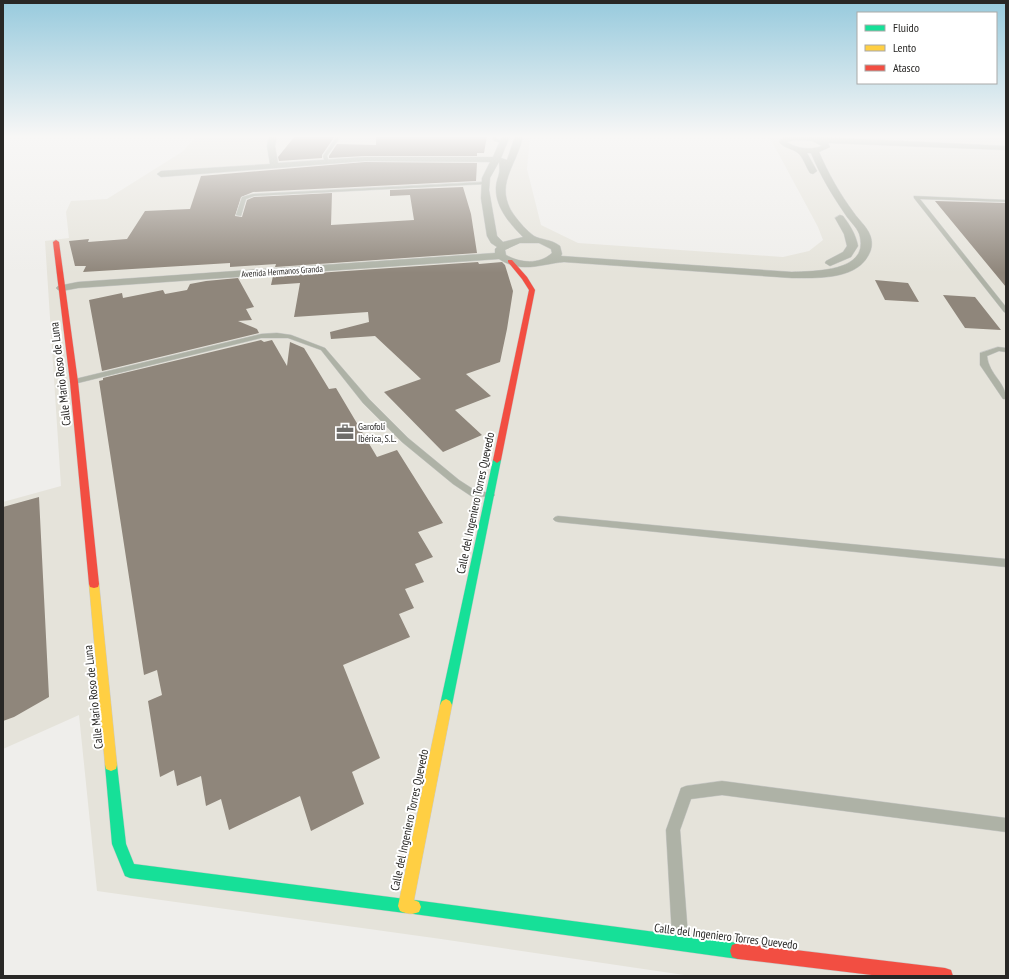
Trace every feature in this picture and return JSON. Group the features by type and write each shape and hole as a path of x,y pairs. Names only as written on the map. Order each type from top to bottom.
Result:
{"street":[{"path":"501,182 502,196 507,212 523,232 533,240"},
{"path":"525,278 529,270 537,264 554,256 787,269 819,266 842,258 849,254 853,247 853,240 820,182"},
{"path":"554,256 564,259 786,275 809,275 846,269 862,260 867,250 866,238 843,204 833,182"},
{"name":"Calle del Ingeniero Torres Quevedo","path":"484,183 492,236 525,278 532,290 405,906 680,944 945,976"},
{"path":"537,264 520,263 505,254 512,242 533,240 552,245 554,256"},
{"name":"Calle Mario Roso de Luna","path":"56,242 74,382 119,844 130,871 405,906"},
{"name":"Avenida Hermanos Granda","path":"62,288 78,285 505,254"}],"lane":[{"path":"239,215 244,198 253,195 484,183"},
{"path":"1006,201 916,197 1006,311"},
{"path":"74,382 261,336 289,336 323,349 366,401 405,440 456,482 474,494 490,495"},
{"path":"1006,350 998,349 983,355 984,365 1006,397"},
{"path":"558,519 1006,563"},
{"path":"680,944 673,830 686,793 722,788 1006,825"}],"shaded area":[{"path":"135,182 530,182 541,225 578,243 783,257 809,251 823,240 818,227 794,182 1006,182 1006,976 691,976 441,939 97,891 79,715 3,749 3,502 61,486 45,241 69,238 66,212 71,201 107,199"}],"building":[{"path":"199,182 462,182 253,192 241,197 235,216 242,217 247,200 254,197 332,193 331,225 414,220 410,195 390,196 390,190 463,187 471,214 477,253 275,267 276,264 230,267 230,263 83,272 86,266 75,266 69,241 89,239 88,242 127,239 145,211 190,209"},
{"path":"935,201 1006,203 1006,287"},
{"path":"478,262 479,264 502,262 505,265 513,291 507,329 500,362 466,374 491,396 455,410 482,435 443,452 384,392 421,379 375,336 331,339 330,332 369,322 368,312 294,317 300,283 271,285 273,276"},
{"path":"238,278 254,307 246,309 252,320 238,321 257,329 259,333 102,371 89,300 122,293 123,298 163,290 165,294 187,290 190,284"},
{"path":"875,280 908,283 919,302 885,300"},
{"path":"943,295 975,297 1001,330 965,328"},
{"path":"261,340 264,342 272,340 287,366 290,342 304,348 329,389 336,388 377,457 397,450 443,523 418,532 433,557 415,564 424,582 405,589 414,608 399,614 410,637 343,665 380,758 352,772 364,804 311,831 300,796 229,830 221,799 206,806 201,776 177,786 174,770 160,777 148,701 162,695 157,670 144,675 99,381 103,380 103,378"},
{"path":"39,497 49,697 14,717 3,721 3,507"}],"traffic: fast":[{"path":"446,705 497,460"},
{"path":"111,765 119,844 130,871 405,906"},
{"path":"414,907 738,951"}],"traffic: slow":[{"path":"94,584 111,765"},
{"path":"414,907 405,906 446,705"}],"traffic: jam":[{"path":"56,242 74,382 94,584"},
{"path":"497,460 532,290 525,278 510,261"},
{"path":"738,951 945,976"}],"place":[{"name":"Garofoli Ibérica, S.L.","path":"345,432"}]}
